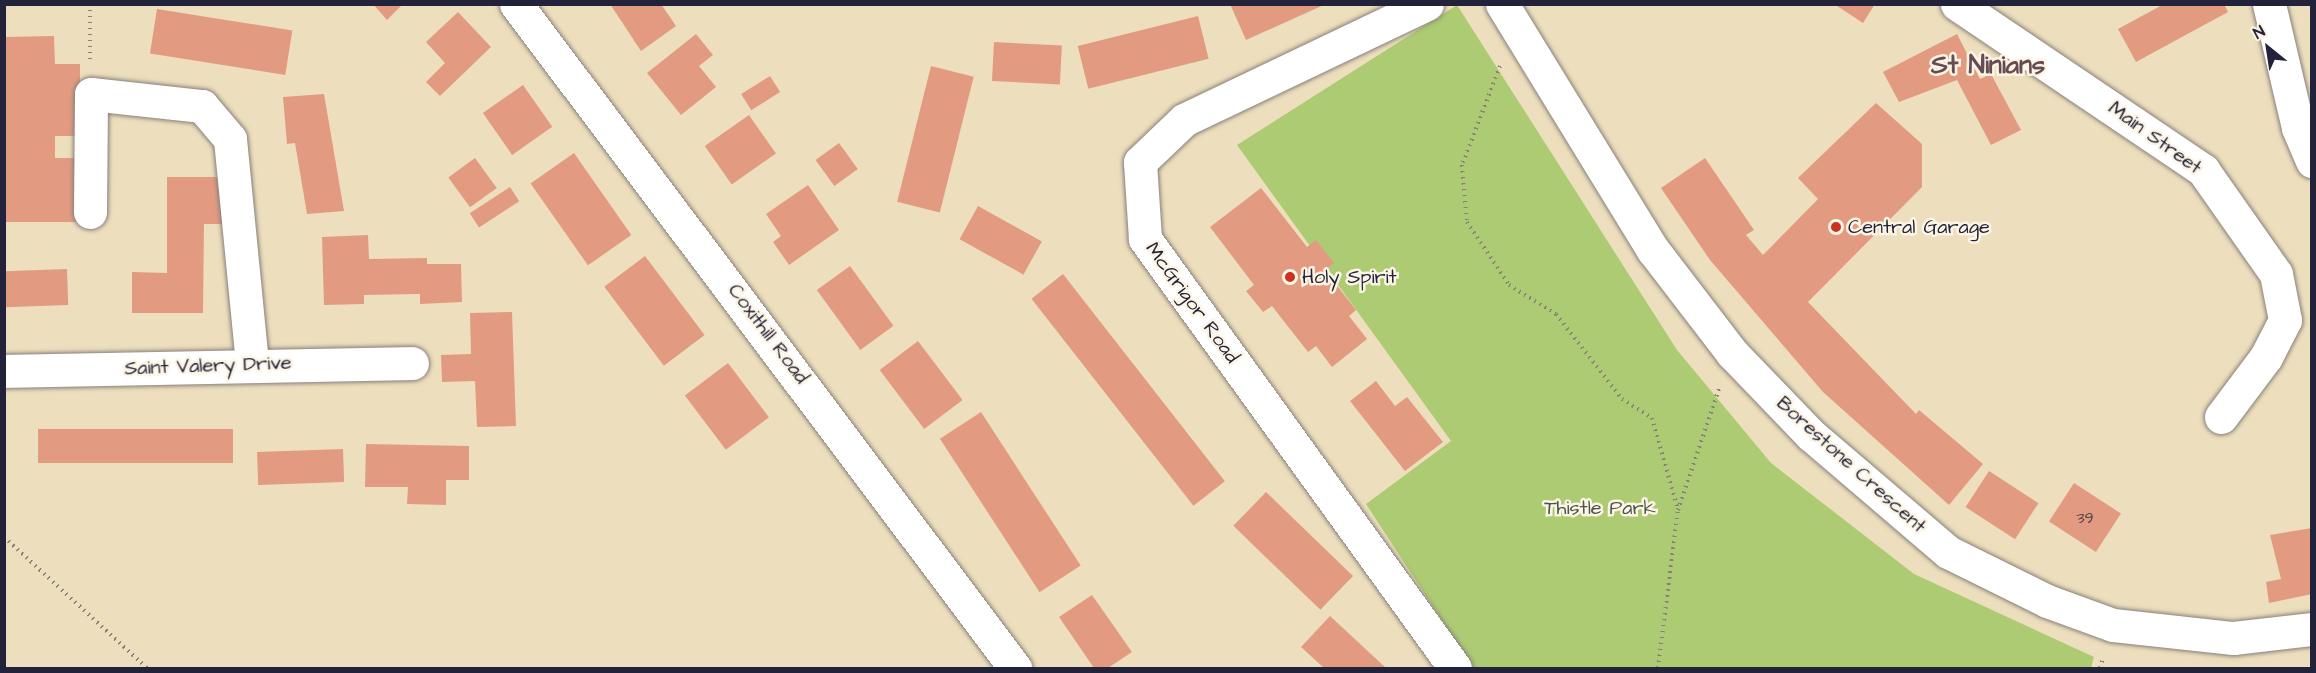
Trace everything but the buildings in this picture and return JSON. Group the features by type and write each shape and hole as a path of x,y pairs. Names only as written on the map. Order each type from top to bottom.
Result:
{"street":[{"name":"Coxithill Road","path":"516,4 754,314 1015,669"},
{"name":"McGrigor Road","path":"1428,4 1184,120 1140,162 1145,239 1455,669"},
{"name":"Main Street","path":"1957,4 2202,170 2276,274 2285,320 2266,357 2221,417"},
{"path":"2269,4 2298,128 2312,161"},
{"name":"Borestone Crescent","path":"1509,17 1653,250 1732,353 1811,435 1948,552 2048,602 2113,625 2234,638 2312,629"},
{"path":"90,212 91,94 202,106 230,139 252,363"},
{"name":"Saint Valery Drive","path":"4,371 252,363 412,363"}],"path":[{"path":"90,4 91,94"},
{"path":"1509,17 1462,165 1467,222 1509,285 1556,314 1622,399 1652,418 1678,510"},
{"path":"1658,669 1678,510 1732,353"},
{"path":"4,537 147,669"}],"green space":[{"name":"Thistle Park","path":"1457,5 1677,350 1771,463 1914,574 2094,657 2091,668 1473,668 1366,504 1451,441 1237,145"}],"place":[{"name":"Central Garage","path":"1836,227"},
{"name":"Holy Spirit","path":"1290,277"}],"district":[{"name":"St Ninians","path":"1988,66"}]}
